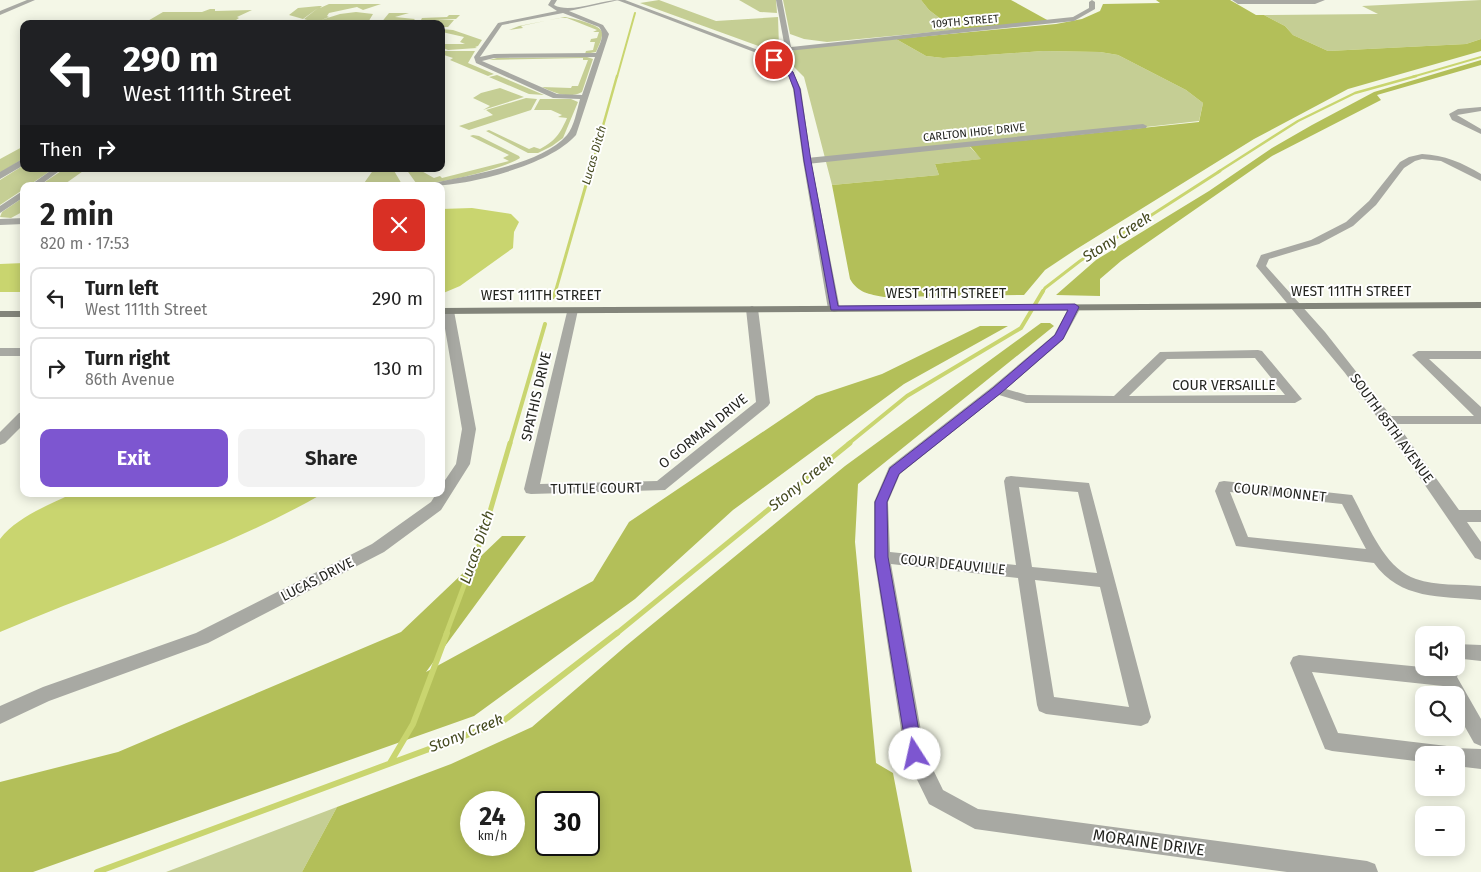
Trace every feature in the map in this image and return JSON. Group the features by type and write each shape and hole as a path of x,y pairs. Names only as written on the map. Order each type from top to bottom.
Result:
{"main road":[{"name":"WEST 111TH STREET","path":"445,311 1481,305"},
{"path":"0,314 20,314"}],"street":[{"path":"0,14 32,0"},
{"path":"445,183 502,169 563,145 572,135 606,37 605,30 552,6 554,0"},
{"path":"779,0 788,49"},
{"path":"1236,1 1314,2 1322,0"},
{"path":"505,29 567,12 621,1"},
{"path":"599,56 482,59 477,57 498,26 515,21 621,1 764,54 783,66 794,80 834,308"},
{"name":"109TH STREET","path":"764,54 829,43 1029,25 1074,19 1092,9 1092,2"},
{"path":"515,21 506,25 505,29 478,62 548,93 562,97 586,97"},
{"name":"109TH STREET","path":"786,37 829,43"},
{"path":"1481,109 1458,111 1453,114 1455,118 1481,132"},
{"name":"CARLTON IHDE DRIVE","path":"807,161 1142,126"},
{"name":"SOUTH 85TH AVENUE","path":"1481,178 1464,168 1440,158 1419,158 1403,164 1374,203 1344,228 1294,250 1264,257 1261,266 1298,306 1389,420 1481,554"},
{"path":"0,176 20,164"},
{"path":"39,182 54,172"},
{"path":"0,210 20,196"},
{"path":"0,222 20,222"},
{"path":"882,557 881,502 894,471 997,390 1060,336 1075,307"},
{"name":"O GORMAN DRIVE","path":"660,486 763,403 752,309"},
{"name":"SPATHIS DRIVE","path":"531,489 572,310"},
{"name":"LUCAS DRIVE","path":"445,311 469,429 463,464 445,492"},
{"path":"0,352 20,350"},
{"name":"COUR VERSAILLE","path":"997,390 1026,399 1117,400 1295,399 1258,354 1164,355 1117,400"},
{"path":"1481,355 1418,355 1481,415"},
{"path":"0,440 20,420"},
{"path":"1389,420 1481,420"},
{"name":"COUR DEAUVILLE","path":"1011,480 1084,488 1141,717 1046,705 1025,572 1011,480"},
{"name":"TUTTLE COURT","path":"531,489 660,486"},
{"name":"COUR MONNET","path":"1379,557 1242,542 1222,491 1224,486 1347,499 1379,557 1392,574 1414,586 1481,594"},
{"name":"LUCAS DRIVE","path":"0,715 43,696 202,638 378,548 436,506 442,497"},
{"path":"1456,516 1481,516"},
{"name":"COUR DEAUVILLE","path":"882,557 1107,581"},
{"name":"MORAINE DRIVE","path":"882,557 915,754 936,797 975,819 1329,869 1367,872"},
{"path":"1465,652 1481,653"},
{"path":"1415,671 1298,663 1332,742 1415,751"},
{"path":"1451,676 1481,737"},
{"path":"1465,757 1481,759"}],"shaded area":[{"path":"659,0 716,21 778,17 779,47 777,49 764,48 640,3"},
{"path":"739,0 776,0 777,13 760,12"},
{"path":"783,0 921,0 929,10 955,30 827,42 804,39 790,34"},
{"path":"921,0 1011,0 1049,21 955,30 929,10"},
{"path":"1156,0 1230,0 1256,15 1264,15 1285,26 1293,35 1328,51 1466,44 1481,39 1481,51 1348,89 1254,139 1045,270 1024,295 884,297 869,294 853,284 850,279 832,185 939,175 935,164 981,159 970,146 1199,122 1203,103 1186,90 1118,55 1100,52 1043,51 943,58 926,56 896,39 1056,24 1082,19 1100,11 1103,4 1160,3"},
{"path":"1481,0 1481,39 1466,44 1328,51 1293,35 1285,26 1264,15 1378,14 1362,6"},
{"path":"329,4 381,4 363,10 357,7 329,13 327,16 329,17 321,20 304,19 318,8 303,19 289,15 298,8 322,6 320,8"},
{"path":"210,9 215,9 215,11 252,10 237,17 239,18 236,20 149,20 163,12 202,12"},
{"path":"356,12 373,14 369,20 321,20 340,14"},
{"path":"389,13 409,13 395,17 415,19 414,20 383,20"},
{"path":"449,15 460,15 456,19 421,20 422,18 447,17"},
{"path":"565,17 580,20 600,29 602,37 596,52 585,54 586,51 593,50 595,42 590,42 591,39 597,38 599,32 593,32 597,30 567,18 560,18"},
{"path":"445,20 454,20 448,27 445,27"},
{"path":"547,20 521,26 523,28 509,30 519,26"},
{"path":"445,29 453,30 482,40 475,47 477,48 445,49 445,44 465,44 460,42 464,37 445,33"},
{"path":"896,39 926,56 943,58 1043,51 1100,52 1118,55 1186,90 1203,103 1199,121 970,147 982,159 935,164 939,175 832,185 804,77 783,54 801,48"},
{"path":"445,51 475,51 468,63 494,74 488,76 450,60 453,58 445,55"},
{"path":"587,57 593,59 582,92 572,95 557,93 542,87 571,88 572,86 578,86 588,60 583,60 583,58 489,60 497,58"},
{"path":"1481,60 1481,65 1377,95 1381,100 1272,156 1121,261 1100,279 1100,296 1056,295 1096,260 1209,191 1272,148 1312,125 1374,92"},
{"path":"497,75 544,95 529,94 489,77"},
{"path":"500,88 524,97 483,110 490,106 473,98 481,93"},
{"path":"526,98 537,99 531,110 469,130 459,126 493,115 486,110"},
{"path":"540,99 571,99 578,102 563,138 552,146 538,153 528,153 486,131 489,130 529,149 534,147 540,149 550,143 567,118 558,117 562,115 551,110 534,110"},
{"path":"470,136 479,136 520,158 500,167 469,176 437,182 415,182 408,172 423,172 434,178 440,176 442,178 509,161 503,158 509,155"},
{"path":"20,148 20,160 0,173 0,159"},
{"path":"20,168 20,172 49,172 34,182 20,182 20,192 0,205 0,180"},
{"path":"60,172 82,172 68,182 45,182"},
{"path":"372,172 395,172 401,182 365,182"},
{"path":"20,200 20,213 11,218 0,217 2,212"},
{"path":"472,208 511,214 519,222 514,232 513,248 460,286 445,292 445,209"},
{"path":"20,263 20,292 0,292 0,264"},
{"path":"1041,323 1050,323 1054,326 858,484 855,542 876,763 893,773 912,872 302,872 337,807 451,764 532,727 627,645 845,466"},
{"path":"980,326 1008,326 904,384 733,510 635,599 474,716 33,872 0,872 0,782 118,752 401,632 502,536 526,536 426,672 593,581 629,522 816,396 882,374"},
{"path":"65,497 317,497 244,534 0,632 0,539 15,524"},
{"path":"337,807 302,872 166,872"}],"waterway":[{"name":"Lucas Ditch","path":"617,77 635,13"},
{"name":"Stony Creek","path":"1412,77 1481,57"},
{"name":"Lucas Ditch","path":"590,172 617,76"},
{"name":"Stony Creek","path":"1218,172 1298,121 1355,93 1416,76"},
{"name":"Lucas Ditch","path":"555,293 590,171"},
{"name":"Stony Creek","path":"1042,293 1045,288 1080,261 1220,171"},
{"name":"Lucas Ditch","path":"554,297 556,291"},
{"name":"Stony Creek","path":"848,444 907,396 1021,328 1043,291"},
{"name":"Lucas Ditch","path":"510,444 545,324"},
{"name":"Lucas Ditch","path":"446,634 484,532 510,443"},
{"name":"Stony Creek","path":"616,634 850,443"},
{"name":"Lucas Ditch","path":"390,763 413,724 447,633"},
{"name":"Stony Creek","path":"97,872 502,722 617,633"}],"route":[{"path":"774,60 791,73 797,89 807,161 834,308 1075,307 1060,336 997,390 894,471 881,502 882,557 915,754"}]}
